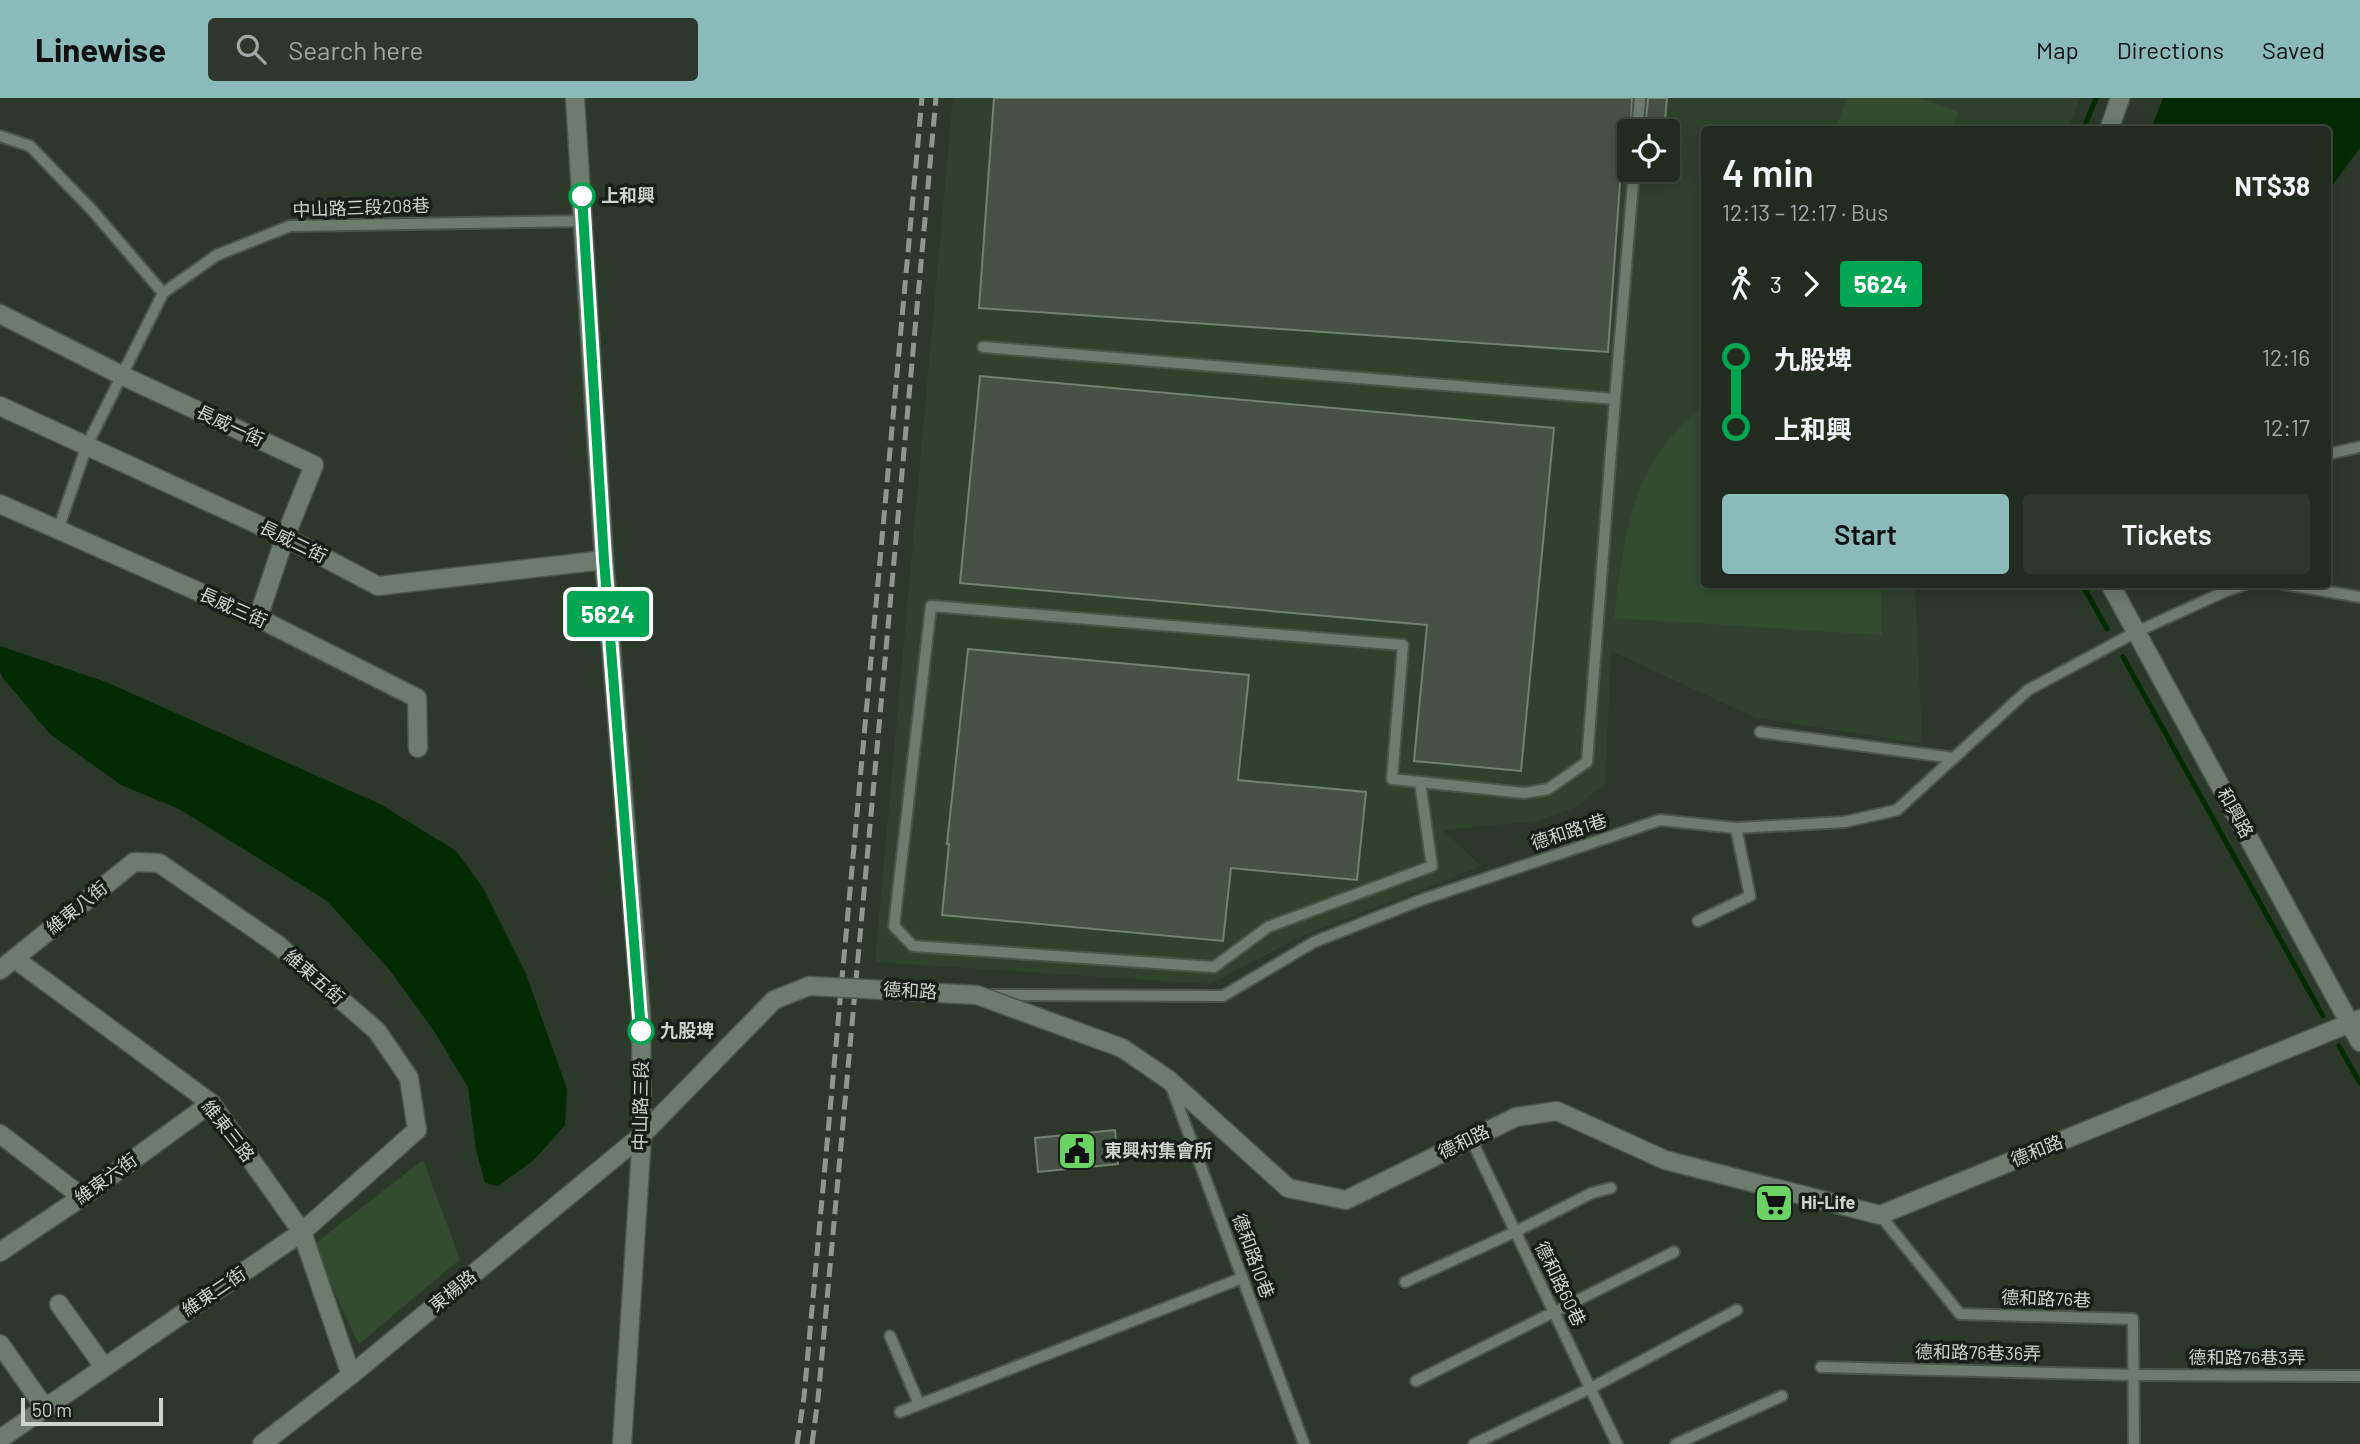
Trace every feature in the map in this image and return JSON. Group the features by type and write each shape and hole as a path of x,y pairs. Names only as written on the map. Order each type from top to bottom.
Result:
{"street":[{"name":"中山路三段","path":"575,98 604,560 641,1015 642,1135 622,1444"},
{"path":"2110,126 2120,98"},
{"name":"長威一街","path":"0,314 121,375 314,465 285,537 258,618"},
{"name":"長威二街","path":"0,406 285,537 378,586 604,560"},
{"name":"長威三街","path":"0,504 258,618 417,698 418,748"},
{"name":"和興路","path":"2112,588 2355,1021 2360,1042"},
{"name":"維東八街","path":"8,964 134,862 159,863"},
{"name":"維東五街","path":"159,863 278,945 377,1031 409,1078 416,1130"},
{"name":"維東三路","path":"8,964 211,1103 302,1232 351,1375"},
{"name":"德和路","path":"642,1135 774,1000 808,986 976,995 1122,1048 1169,1080 1287,1188 1346,1200 1516,1117 1558,1111 1665,1160 1880,1215 2355,1021"},
{"name":"維東六街","path":"0,1252 82,1197 211,1103"},
{"name":"維東二街","path":"0,1439 302,1232 416,1130"},
{"path":"0,1134 82,1197"},
{"name":"東楊路","path":"262,1444 351,1375 642,1135"},
{"path":"59,1304 104,1367"},
{"path":"0,1344 45,1408"}],"lane":[{"path":"1638,119 1640,98"},
{"path":"0,136 30,146 92,210 163,293"},
{"path":"1420,782 1432,866 1268,927 1214,967 913,946 894,926 931,606 1403,645 1392,779 1524,793 1548,789 1587,762 1633,182"},
{"name":"中山路三段208巷","path":"58,530 86,445 163,293 217,255 290,226 584,221"},
{"path":"984,347 1615,399"},
{"path":"2331,453 2360,447"},
{"name":"德和路1巷","path":"976,995 1223,996 1314,942 1421,900 1660,820 1736,828 1844,822 1897,810 2028,690 2136,632 2235,588"},
{"path":"2307,588 2360,597"},
{"path":"1760,732 1954,758"},
{"path":"1698,921 1750,896 1736,828"},
{"name":"德和路10巷","path":"1169,1080 1304,1444"},
{"name":"德和路60巷","path":"1471,1139 1618,1444"},
{"path":"1405,1282 1516,1232 1592,1193 1611,1188"},
{"name":"德和路76巷","path":"1880,1215 1960,1314 2133,1319 2134,1444"},
{"path":"1416,1381 1674,1252"},
{"path":"900,1412 1242,1278"},
{"path":"1474,1444 1591,1388 1737,1310"},
{"path":"890,1336 919,1404"},
{"name":"德和路76巷36弄","path":"1821,1367 2134,1375"},
{"name":"德和路76巷3弄","path":"2134,1375 2360,1376"},
{"path":"1676,1444 1782,1396"}],"shaded area":[{"path":"953,98 2080,98 2069,126 1701,126 1701,588 1915,588 1922,743 1756,718 1611,651 1605,784 1576,807 1536,821 1443,830 1481,866 1299,937 1211,984 875,962"},
{"path":"1847,98 1921,98 1958,112 1953,126 1836,126"},
{"path":"2163,98 2360,98 2360,148 2331,187 2331,126 2152,126"},
{"path":"1701,409 1701,588 1881,588 1882,635 1614,618 1622,557 1636,501 1661,450 1680,427"},
{"path":"0,646 106,682 380,804 456,851 483,888 526,974 567,1089 565,1125 534,1160 498,1186 485,1183 476,1150 468,1087 434,1031 388,968 327,901 179,809 121,785 50,734 3,678 0,672"},
{"path":"423,1160 460,1259 359,1344 312,1246"}],"building":[{"path":"994,98 1632,98 1631,119 1617,119 1617,182 1620,182 1608,352 979,308"},
{"path":"1648,98 1667,98 1665,119 1646,119"},
{"path":"980,376 1554,428 1521,771 1414,761 1427,625 960,583"},
{"path":"968,649 1249,675 1238,780 1366,792 1357,880 1231,868 1223,941 942,915"},
{"name":"東興村集會所","path":"1115,1130 1118,1164 1038,1172 1035,1138"}],"waterway":[{"path":"2085,126 2096,98"},
{"path":"2084,588 2107,629"},
{"path":"2123,657 2323,1016"},
{"path":"2339,1046 2360,1083"}],"railway":[{"path":"797,1444 804,1397 922,98"},
{"path":"812,1444 936,98"}],"bus line":[{"name":"5624","path":"582,196 604,560 641,1031"}],"place":[{"name":"上和興","path":"582,196"},
{"name":"九股埤","path":"641,1031"},
{"name":"東興村集會所","path":"1077,1151"},
{"name":"Hi-Life","path":"1774,1203"}]}
